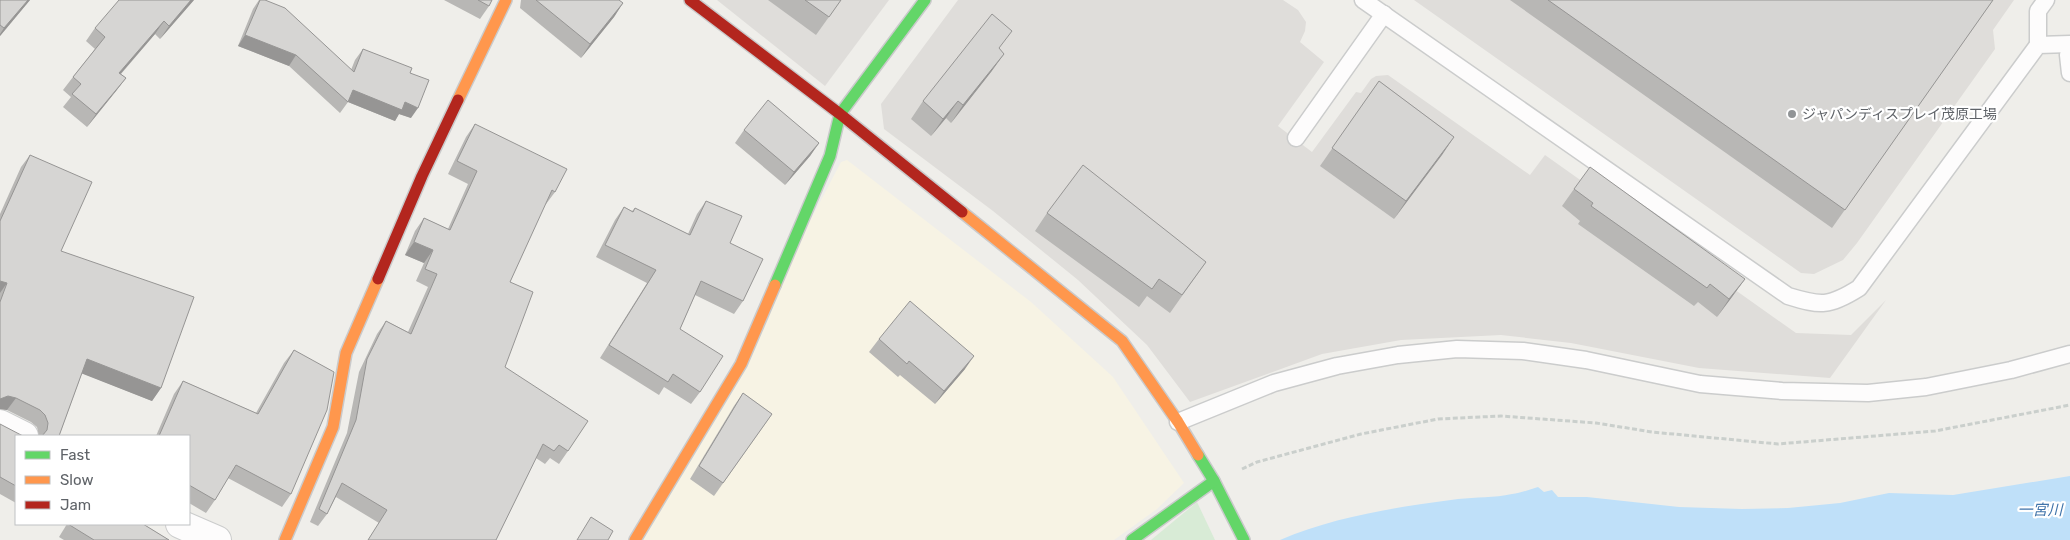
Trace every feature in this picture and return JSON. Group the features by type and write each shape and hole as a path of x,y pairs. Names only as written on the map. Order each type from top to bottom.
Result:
{"street":[{"path":"285,540 333,427 346,353 422,176 506,0"},
{"path":"690,0 840,114 1122,341 1178,422 1216,486 1244,540"},
{"path":"635,540 741,364 830,156 840,114 925,0"},
{"path":"0,424 22,435"},
{"path":"1132,540 1216,486"},
{"path":"182,525 217,540"}],"lane":[{"path":"1363,0 1788,296 1814,304 1839,300 1858,288 2038,45 2038,12 2046,0"},
{"path":"1296,138 1384,14"},
{"path":"2038,45 2070,44"},
{"path":"2070,51 2068,55 2070,73"},
{"path":"1178,422 1274,383 1337,366 1457,349 1523,351 1586,360 1700,384 1782,391 1868,393 1926,387 2011,370 2070,354"}],"path":[{"path":"1216,486 1257,462 1362,434 1438,419 1510,416 1596,423 1652,432 1778,444 1935,431 2070,405"}],"shaded area":[{"path":"717,0 889,0 825,86"},
{"path":"958,0 1283,0 1298,10 1306,22 1305,31 1300,42 1324,62 1278,126 1312,152 1356,92 1361,93 1371,79 1376,76 1388,75 1530,175 1545,155 1796,333 1851,335 1886,300 1830,378 1699,368 1571,343 1501,335 1401,340 1322,354 1190,402 1147,345 1078,280 993,211 884,129 881,104"},
{"name":"ジャパンディスプレイ茂原工場","path":"1414,0 2014,0 1993,30 1995,49 1857,243 1843,260 1814,274 1801,273"},
{"path":"847,160 1031,302 1113,377 1184,483 1157,509 1114,540 643,540 841,162"}],"green space":[{"path":"1197,502 1215,540 1151,540"}],"water":[{"name":"一宮川","path":"2070,476 2070,540 1280,540 1323,525 1368,514 1413,505 1505,495 1538,487 1544,492 1552,490 1558,497 1587,497 1679,507 1742,509 1788,508 1840,503 1889,493 1953,495"}],"building":[{"path":"0,0 28,0 4,28 0,25"},
{"path":"119,0 191,0 169,26 164,21 119,73 126,78 96,114 72,94 81,84 73,77 105,37 95,28"},
{"path":"260,0 265,0 285,8 354,72 363,49 412,68 410,73 429,80 418,108 405,102 402,110 353,90 348,102 296,55 245,35"},
{"path":"478,0 492,0 489,6"},
{"path":"536,0 619,0 623,3 590,44"},
{"path":"805,0 841,0 829,17"},
{"name":"ジャパンディスプレイ茂原工場","path":"1548,0 1993,0 1845,210"},
{"path":"992,14 1012,31 999,48 1004,54 963,105 958,101 943,119 923,101"},
{"path":"1379,81 1454,137 1406,201 1332,148"},
{"path":"768,100 819,143 794,172 744,130"},
{"path":"475,124 567,169 555,192 552,190 510,282 533,292 505,367 588,421 568,451 559,445 554,451 543,444 496,540 368,540 387,510 342,483 327,514 319,509 356,420 367,359 386,321 411,334 437,274 425,269 433,250 414,242 424,218 450,230 477,171 457,161"},
{"path":"30,155 92,182 61,251 194,297 161,388 87,359 59,435 43,435 47,430 48,423 45,415 40,410 16,398 8,396 0,399 0,302 7,283 0,281 0,221"},
{"path":"1083,165 1206,262 1182,295 1159,279 1152,289 1047,213"},
{"path":"1590,167 1745,279 1729,299 1710,284 1707,288 1591,206 1593,203 1574,189"},
{"path":"706,201 742,216 730,243 763,259 743,301 701,281 680,329 723,356 700,392 673,374 668,382 609,345 656,270 605,245 624,207 633,212 635,208 690,235"},
{"path":"910,301 974,356 944,391 909,361 907,364 879,339"},
{"path":"294,350 334,372 327,410 291,494 236,465 215,500 190,486 190,435 159,435 183,381 258,414"},
{"path":"743,393 772,414 723,483 699,466"},
{"path":"0,424 21,435 15,435 15,485 0,477"},
{"path":"591,517 613,531 608,540 577,540"},
{"path":"70,525 145,525 169,540 94,540"}],"traffic: fast":[{"path":"775,285 830,156 840,114 925,0"},
{"path":"1198,455 1214,481 1244,540"},
{"path":"1132,540 1214,481"}],"traffic: slow":[{"path":"458,100 506,0"},
{"path":"962,212 1122,341 1178,422 1198,455"},
{"path":"285,540 333,427 346,353 378,279"},
{"path":"635,540 741,364 775,285"}],"traffic: jam":[{"path":"690,0 840,114 962,212"},
{"path":"378,279 422,176 458,100"}],"place":[{"name":"ジャパンディスプレイ茂原工場","path":"1792,114"}]}
